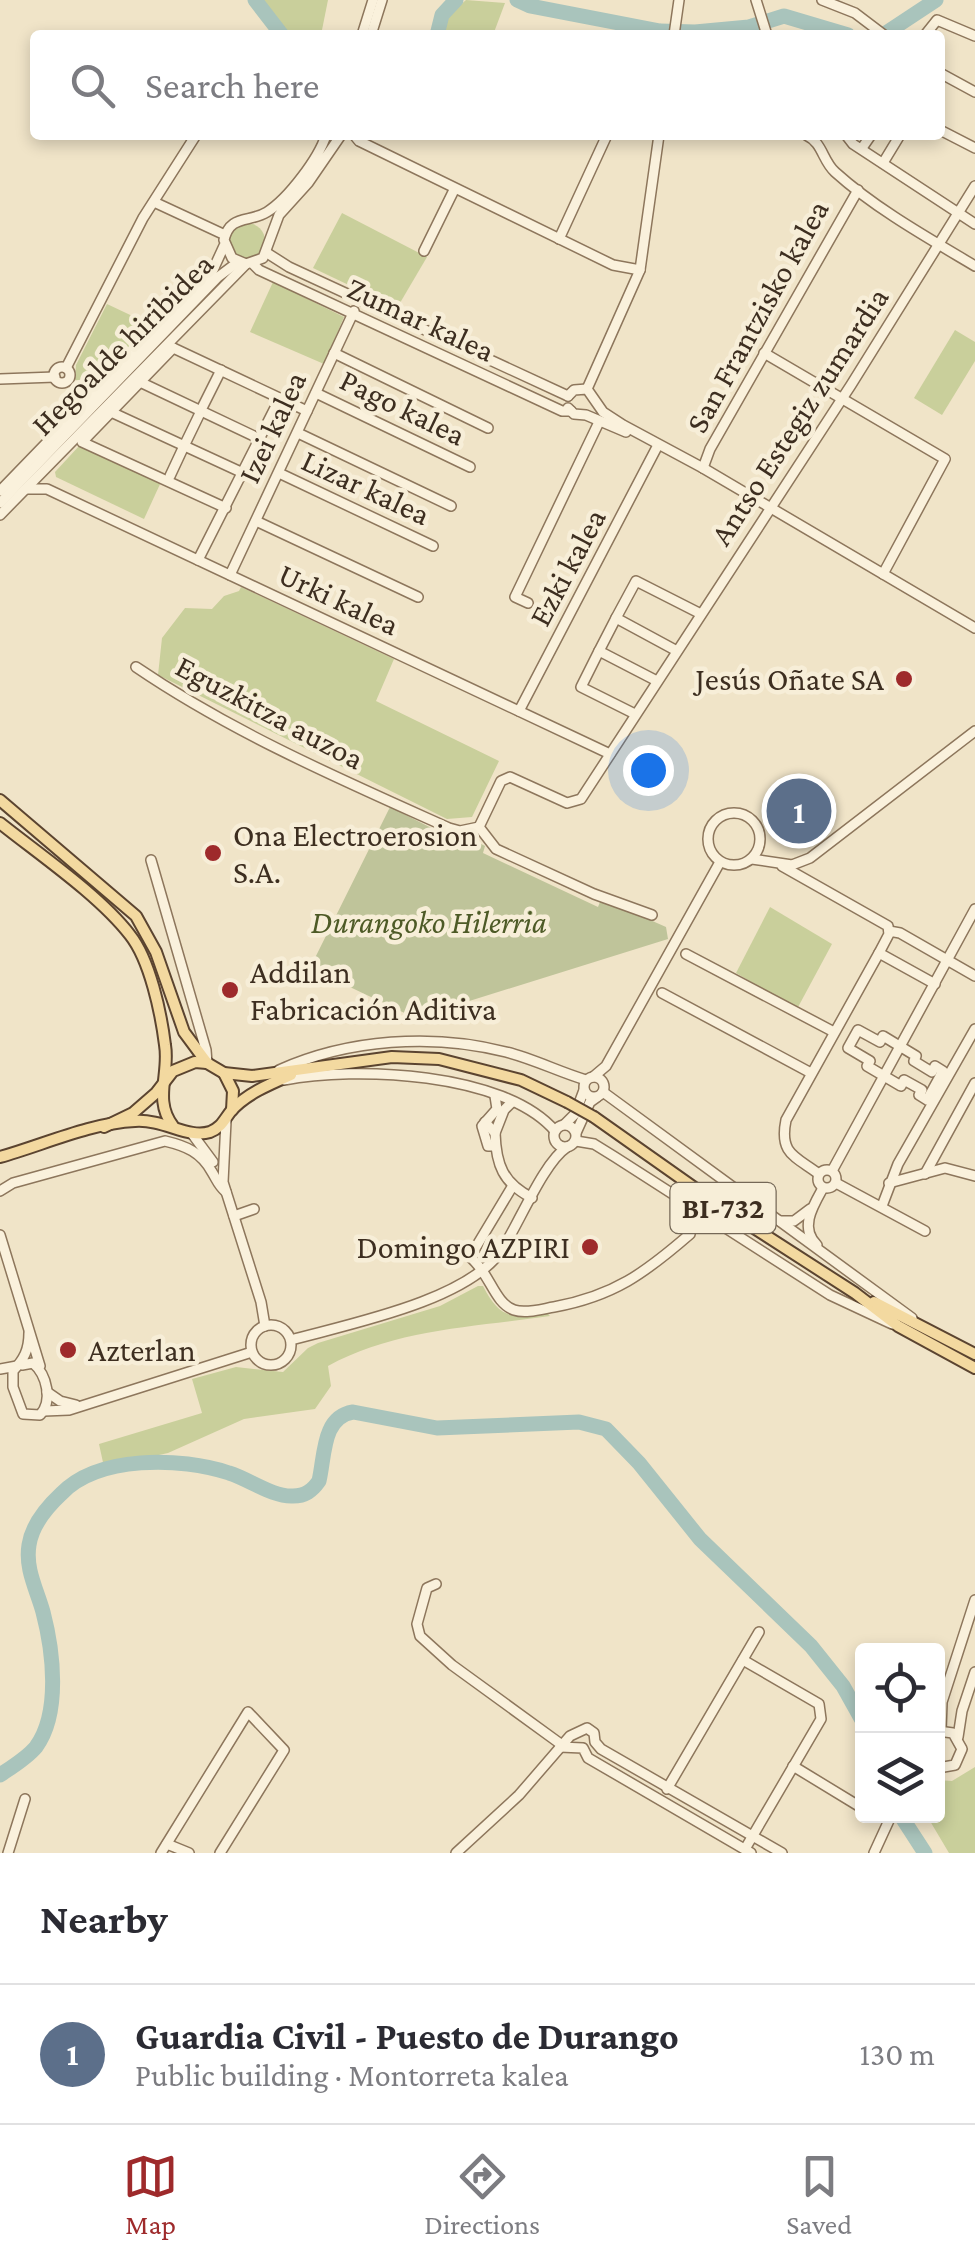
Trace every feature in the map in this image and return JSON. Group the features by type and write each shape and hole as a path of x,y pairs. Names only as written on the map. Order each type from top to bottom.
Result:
{"main road":[{"path":"0,800 136,916 156,952 184,1032 207,1063 224,1073 233,1091 229,1116"},
{"path":"0,823 132,936 154,988 168,1065 161,1104 173,1126"},
{"name":"BI-732","path":"224,1073 274,1077 392,1057 440,1059 521,1080 594,1118 898,1326 975,1368"},
{"path":"104,1126 145,1104 184,1064 207,1063"},
{"name":"BI-732","path":"193,1134 206,1134 274,1077"},
{"path":"0,1158 104,1126 146,1120 193,1134"},
{"name":"BI-732","path":"855,1293 975,1354"}],"street":[{"path":"364,30 373,0"},
{"path":"373,30 382,0"},
{"path":"756,0 764,26"},
{"path":"822,0 855,13 880,30"},
{"path":"675,30 679,2"},
{"path":"930,30 938,20 975,36"},
{"path":"945,76 975,92"},
{"path":"945,133 975,148"},
{"path":"0,379 55,377 66,382 70,375 66,368 154,202 193,140"},
{"path":"0,491 212,272 237,220 272,208 300,178 323,140"},
{"path":"267,253 279,216 338,140"},
{"path":"363,140 454,190 613,265 640,270"},
{"path":"559,239 605,140"},
{"path":"587,389 640,270 659,140"},
{"path":"813,140 830,168 858,190 975,266"},
{"path":"852,140 975,224"},
{"path":"862,148 868,140"},
{"path":"883,163 897,140"},
{"name":"Antso Estegiz zumardia","path":"479,827 501,782 510,777 567,803 575,804 581,799 843,398 975,186"},
{"path":"424,251 454,190"},
{"name":"San Frantzisko kalea","path":"703,468 710,449 858,190"},
{"path":"154,202 225,240 246,264"},
{"path":"252,218 266,227 270,238"},
{"path":"0,516 246,264 267,253"},
{"path":"267,253 288,267 568,396"},
{"name":"Zumar kalea","path":"246,264 508,388 571,412"},
{"name":"Hegoalde hiribidea","path":"0,504 218,278 246,264"},
{"name":"Izei kalea","path":"230,575 360,300"},
{"path":"169,347 307,410"},
{"name":"Hegoalde hiribidea","path":"169,347 82,442 226,508"},
{"path":"764,353 945,460 883,574"},
{"path":"334,354 488,428"},
{"path":"170,476 221,370"},
{"name":"Hegoalde hiribidea","path":"140,382 260,439"},
{"path":"568,396 578,388 587,389"},
{"path":"587,389 602,412 975,628"},
{"name":"Pago kalea","path":"316,393 470,467"},
{"path":"568,396 571,412 648,439"},
{"path":"198,560 280,398"},
{"path":"586,415 594,401"},
{"name":"Hegoalde hiribidea","path":"111,412 243,473"},
{"path":"528,602 515,596 600,422"},
{"path":"298,433 451,506"},
{"name":"Ezki kalea","path":"519,711 658,445"},
{"path":"26,489 47,489 43,472"},
{"name":"Lizar kalea","path":"279,473 432,546"},
{"name":"Urki kalea","path":"47,489 610,754"},
{"path":"256,521 418,597"},
{"path":"635,714 581,687 636,581 701,614"},
{"path":"616,618 677,650"},
{"path":"599,651 657,681"},
{"name":"Eguzkitza auzoa","path":"136,667 186,701 294,758 449,828 479,827"},
{"path":"752,859 760,846 759,830 749,817 725,814 712,825 708,841 720,862 736,866 752,859 800,864 975,731"},
{"path":"479,827 496,849 594,894 652,915"},
{"path":"760,846 778,863 888,926 879,953 786,1120 786,1147 819,1174 832,1171 975,909"},
{"path":"151,860 207,1063"},
{"path":"552,1162 554,1135 575,1114 588,1082 612,1056 720,862"},
{"path":"889,932 900,933 975,976"},
{"path":"879,953 935,984"},
{"path":"686,954 834,1032"},
{"path":"662,994 811,1073"},
{"path":"882,1206 889,1183 975,1029"},
{"path":"858,1030 880,1042 883,1036 916,1056 914,1061 932,1072 935,1066 944,1071 928,1100 919,1095 922,1090 904,1080 901,1086 886,1077 867,1066 870,1061 848,1048 858,1030"},
{"path":"274,1077 295,1063 363,1046 437,1041 505,1051 588,1082 918,1322"},
{"path":"291,1340 441,1295 476,1278 499,1254 552,1162 573,1140 590,1102 602,1091 612,1056"},
{"path":"274,1077 321,1072 389,1073 440,1080 512,1102 536,1114 560,1146 573,1140 594,1144 830,1295 898,1326"},
{"path":"588,1082 588,1096 602,1091"},
{"path":"926,1174 972,1097 975,1084"},
{"path":"495,1096 498,1109 482,1131 488,1146 495,1146"},
{"path":"512,1102 504,1110 495,1146 504,1176 512,1187 532,1198"},
{"path":"225,1187 229,1116"},
{"path":"485,1122 496,1132"},
{"path":"566,1124 573,1140"},
{"path":"193,1134 225,1187 265,1326"},
{"path":"0,1191 13,1183 165,1141 186,1146 203,1157 219,1186 225,1187"},
{"path":"889,1183 946,1168 975,1176"},
{"path":"832,1171 836,1182 925,1231"},
{"path":"819,1174 818,1182 823,1188"},
{"path":"823,1188 836,1182"},
{"path":"512,1187 470,1257 485,1269 499,1300 513,1310 526,1312 587,1300 647,1272 690,1234 694,1209"},
{"path":"780,1221 800,1219 823,1188"},
{"path":"812,1207 807,1228 810,1237 845,1270"},
{"path":"234,1216 254,1209"},
{"path":"0,1235 47,1392 44,1411"},
{"path":"265,1326 278,1326 291,1340 290,1354 280,1364 267,1365 252,1352 252,1339 265,1326"},
{"path":"29,1333 20,1366 12,1376 23,1414 34,1416 44,1411 70,1410 252,1352"},
{"path":"0,1369 33,1363 40,1369"},
{"path":"0,1379 13,1387"},
{"path":"47,1392 60,1401 79,1406"},
{"path":"436,1584 427,1588 419,1615 420,1636 461,1672 561,1746 584,1748 595,1742"},
{"path":"945,1693 975,1600"},
{"path":"661,1800 759,1632"},
{"path":"962,1640 975,1634"},
{"path":"578,1731 576,1740 588,1758 748,1851 752,1836 821,1719 822,1710 819,1704 743,1660"},
{"path":"945,1766 955,1764 962,1749 958,1737 962,1711 975,1672"},
{"path":"190,1853 164,1849 248,1712 284,1750 220,1853"},
{"path":"456,1853 520,1795 561,1746 584,1728 592,1730 600,1750 782,1853"},
{"path":"945,1732 958,1737"},
{"path":"962,1749 975,1750"},
{"path":"794,1766 855,1804"},
{"path":"8,1853 25,1799"},
{"path":"874,1853 888,1823"}],"green space":[{"path":"260,0 328,0 322,30 281,30"},
{"path":"466,0 505,3 495,30 443,30 446,18"},
{"path":"342,213 427,257 397,308 313,268"},
{"path":"247,223 260,228 265,241 260,254 247,259 234,254 229,241 234,228"},
{"path":"273,282 344,317 324,364 250,332"},
{"path":"107,304 143,321 154,311 159,316 95,383 75,380 76,365"},
{"path":"955,330 975,342 975,361 942,415 914,398"},
{"path":"80,445 161,482 144,519 56,477 55,472"},
{"path":"241,587 394,659 376,701 499,761 472,817 447,819 158,675 162,638 185,608 212,609 224,596"},
{"name":"Durangoko Hilerria","path":"390,807 463,844 466,836 485,846 483,853 598,907 605,900 666,927 668,939 415,1018 310,968"},
{"path":"770,907 832,944 797,1009 736,973"},
{"path":"483,1286 495,1305 508,1314 550,1316 436,1331 380,1344 328,1366 331,1386 315,1409 244,1419 168,1453 104,1467 99,1444 202,1413 192,1379 236,1367 283,1372 318,1343 440,1306"},
{"path":"975,1767 975,1853 949,1853 931,1823 945,1823 945,1780 952,1781"}],"waterway":[{"path":"255,0 278,30"},
{"path":"438,30 442,15 456,0"},
{"path":"517,0 530,6 655,30"},
{"path":"891,30 936,0"},
{"path":"717,30 749,27 784,16 831,30"},
{"path":"0,1775 36,1747 49,1717 53,1681 50,1644 28,1554 36,1524 55,1499 96,1472 165,1462 210,1468 277,1494 301,1495 319,1481 324,1450 335,1421 353,1412 437,1428 579,1422 606,1429 700,1539 811,1646 855,1707"},
{"path":"906,1823 925,1853"}],"place":[{"name":"Jesús Oñate SA","path":"904,679"},
{"name":"Guardia Civil - Puesto de Durango","path":"799,811"},
{"name":"Ona Electroerosion S.A.","path":"213,853"},
{"name":"Addilan Fabricación Aditiva","path":"230,990"},
{"name":"Domingo AZPIRI","path":"590,1247"},
{"name":"Azterlan","path":"68,1350"}]}
